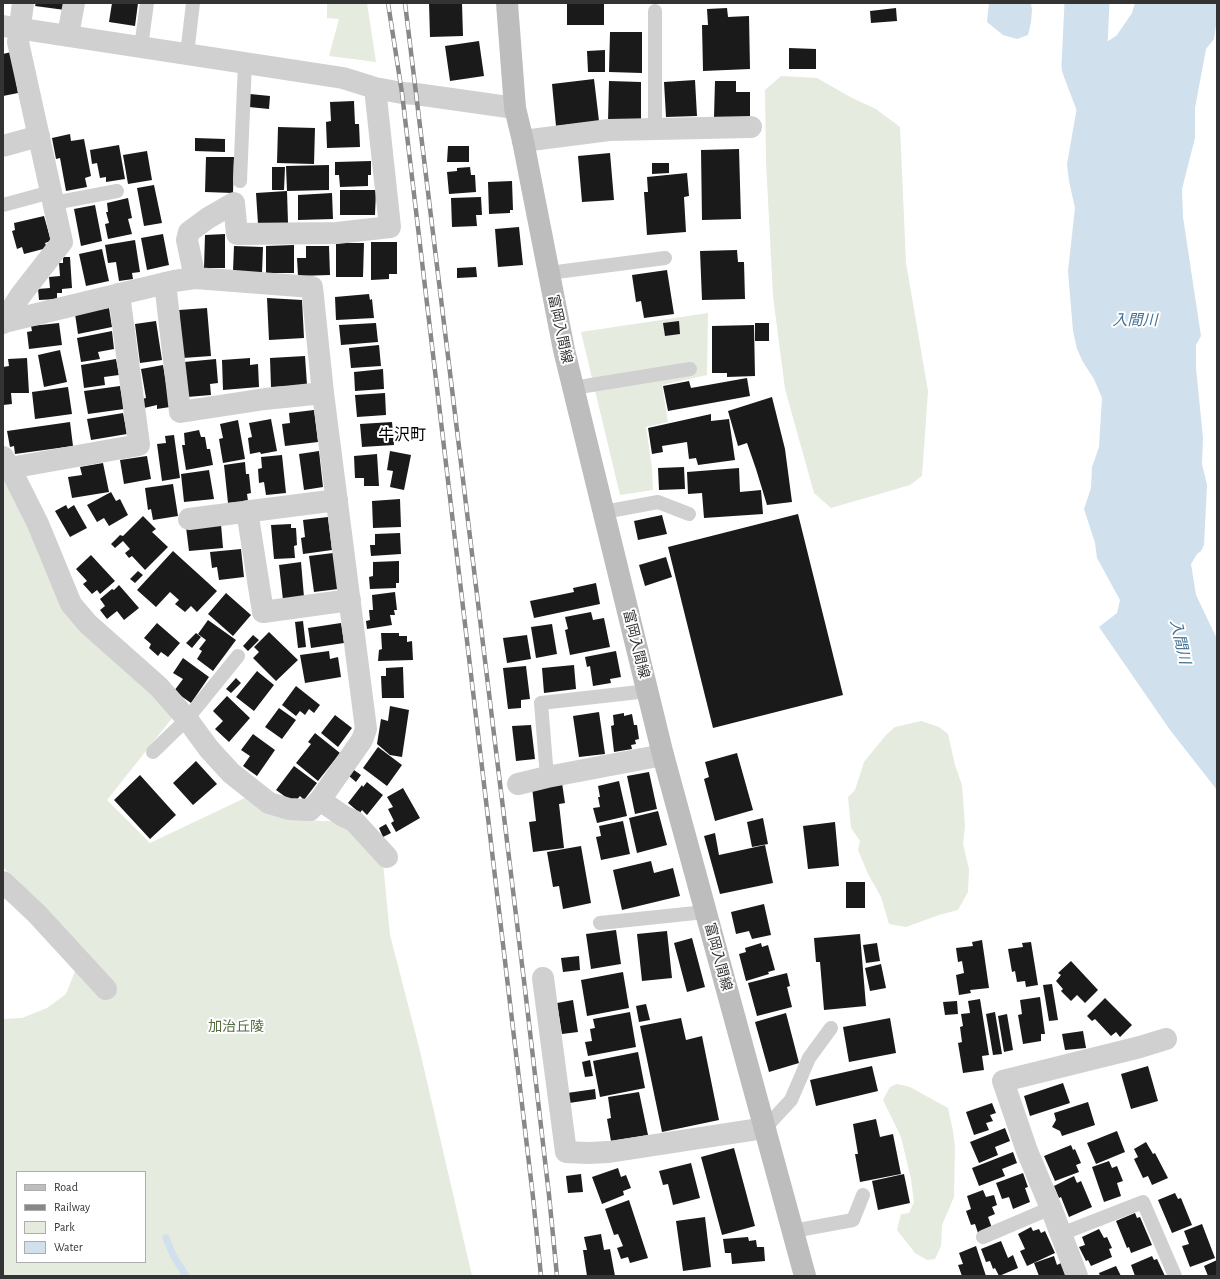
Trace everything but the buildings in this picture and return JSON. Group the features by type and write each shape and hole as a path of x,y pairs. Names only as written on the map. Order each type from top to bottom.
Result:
{"main road":[{"name":"富岡入間線","path":"507,3 515,108 523,141 564,350 648,691 662,755 805,1276"}],"street":[{"path":"3,322 20,296 62,242 18,42 11,27 22,3"},
{"path":"68,35 74,3"},
{"path":"11,27 343,78 375,88 515,108"},
{"path":"195,278 187,240 189,232 208,218 234,203 237,234 337,233 390,227 375,88"},
{"path":"523,141 609,130 751,127"},
{"path":"3,146 39,136"},
{"path":"3,322 174,280 195,278 312,287 323,393 366,729 362,740 320,800 310,810 289,809 269,803 231,773 209,749 187,719 159,687 88,624 71,604 38,524 7,462 139,445 119,294"},
{"path":"164,283 180,412 265,399 323,393"},
{"path":"189,519 337,500"},
{"path":"247,511 263,612 350,600"},
{"path":"518,784 662,755"},
{"path":"320,800 343,816 354,821 387,857"},
{"path":"3,882 37,914 106,989"},
{"path":"543,978 566,1152 609,1152 765,1128"},
{"path":"1077,1276 1027,1151 1003,1081 1140,1047 1166,1039"}],"lane":[{"path":"141,47 148,3"},
{"path":"187,54 193,3"},
{"path":"654,129 655,11"},
{"path":"240,182 245,63"},
{"path":"3,205 117,191"},
{"path":"549,273 665,258"},
{"path":"573,388 690,369"},
{"path":"604,512 658,502 689,514"},
{"path":"153,752 187,719 238,656"},
{"path":"548,777 541,703 648,691"},
{"path":"600,923 705,912"},
{"path":"765,1128 791,1100 809,1058 831,1028"},
{"path":"793,1231 853,1220 863,1195"},
{"path":"1061,1234 1143,1202 1175,1276"},
{"path":"983,1237 1051,1208"}],"green space":[{"path":"327,3 367,3 376,62 329,56 339,19 327,18"},
{"path":"781,76 817,78 852,98 876,109 900,127 906,263 928,391 922,476 910,485 831,508 814,493 785,389 773,296 766,161 765,90"},
{"path":"708,313 707,375 662,385 668,422 646,427 652,468 653,490 620,495 581,332"},
{"name":"加治丘陵","path":"3,474 66,607 139,678 173,717 107,800 150,843 247,797 292,818 336,821 350,829 383,863 390,935 419,1047 472,1276 3,1276 3,1019 22,1018 47,1008 66,994 82,953 3,867"},
{"path":"921,721 939,727 948,734 955,765 962,785 965,826 963,844 969,869 968,892 958,910 906,927 889,924 881,897 868,874 858,850 860,841 851,828 848,797 855,790 864,762 886,735 895,727"},
{"path":"897,1084 910,1087 948,1108 953,1131 955,1148 954,1197 942,1225 941,1246 935,1259 927,1260 915,1253 897,1230 901,1214 909,1213 914,1202 911,1179 901,1137 883,1100 890,1087"}],"water":[{"path":"989,3 1031,3 1031,22 1028,35 1017,39 1003,35 987,22"},
{"name":"入間川","path":"1135,3 1217,3 1217,18 1214,39 1206,49 1195,108 1195,138 1182,189 1183,217 1201,336 1196,345 1196,368 1203,438 1202,464 1207,485 1204,545 1191,564 1196,595 1217,639 1217,790 1170,730 1099,627 1117,613 1120,600 1097,558 1095,543 1084,509 1091,488 1092,467 1099,447 1102,398 1094,379 1077,349 1073,331 1068,271 1075,208 1067,164 1082,79 1088,60 1101,46 1117,35 1132,13"}],"waterway":[{"name":"入間川","path":"1087,3 1084,66 1101,111 1117,119"},
{"path":"166,1238 173,1255 186,1276"}],"railway":[{"path":"388,3 402,93 533,1197 541,1276"},
{"path":"405,3 525,989 557,1276"}],"district":[{"name":"牛沢町","path":"402,435"}]}
